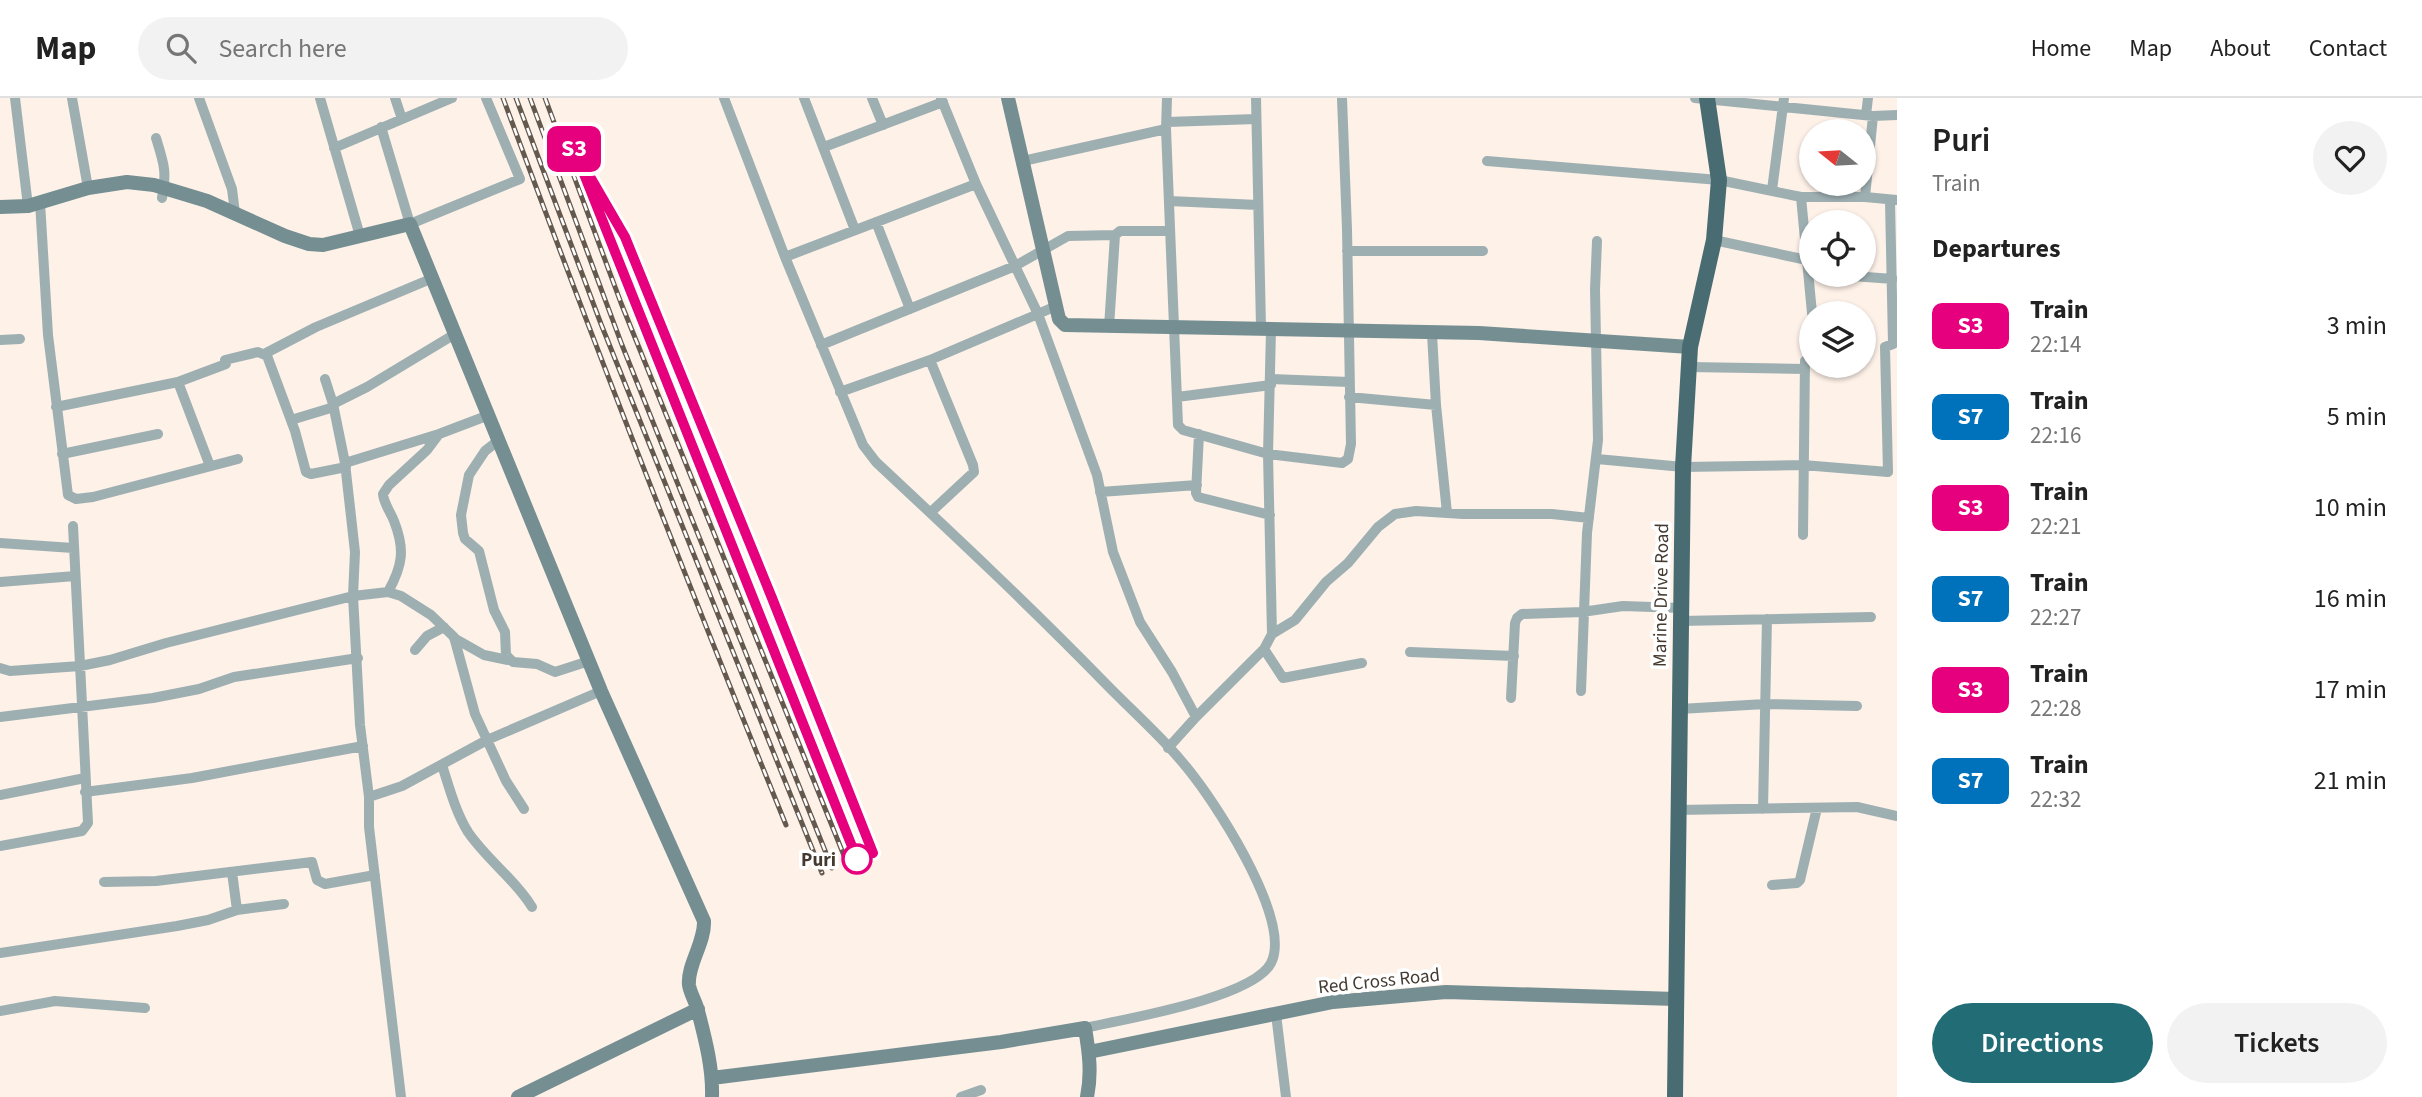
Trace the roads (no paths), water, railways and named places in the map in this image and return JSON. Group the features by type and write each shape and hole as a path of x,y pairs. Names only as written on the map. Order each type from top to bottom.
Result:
{"highway":[{"name":"Marine Drive Road","path":"1675,1097 1683,467 1690,347 1714,240 1719,180 1703,99"}],"main road":[{"path":"1007,98 1059,319 1065,325 1483,333 1690,347"},
{"path":"0,207 34,204 88,188 127,182 163,193 207,201 309,244 323,245 411,223 601,691 704,921 703,935 689,986 698,1009 712,1078 712,1097"},
{"name":"Red Cross Road","path":"1089,1052 1333,1002 1446,992 1676,999"},
{"path":"518,1097 698,1009"},
{"path":"712,1078 1001,1042 1085,1028 1095,1097"},
{"path":"1087,1097 1091,1081"}],"street":[{"path":"15,98 34,204 68,495 76,499 131,488 238,459"},
{"path":"72,98 88,188"},
{"path":"199,98 232,189 235,213"},
{"path":"320,98 360,236"},
{"path":"395,98 402,119"},
{"path":"334,148 452,98"},
{"path":"381,127 411,223 520,179 486,98"},
{"path":"724,98 785,257 863,445 876,461 1005,582 1194,777 1247,860 1271,919 1276,947 1270,964 1250,982 1214,997 1085,1028"},
{"path":"804,98 855,230"},
{"path":"872,98 883,125"},
{"path":"1167,98 1178,425 1183,430 1268,454 1346,463 1350,444 1342,98"},
{"path":"1168,748 1195,717 1264,649 1272,634 1268,454 1271,348 1263,328 1256,98"},
{"path":"1865,197 1870,115 1868,98"},
{"path":"1703,99 1783,102 1870,115 1897,115"},
{"path":"824,147 942,100 976,184 1038,314 1097,475 1113,552 1140,622 1172,672 1195,717"},
{"path":"1772,190 1783,102"},
{"path":"1023,161 1167,125 1256,119"},
{"path":"156,138 165,167 163,193"},
{"path":"1487,161 1719,180 1801,197 1865,197 1894,201 1893,344 1885,347 1888,472 1803,465 1683,467 1597,458"},
{"path":"785,257 976,184"},
{"path":"1801,197 1802,210"},
{"path":"1169,201 1258,205"},
{"path":"876,222 910,309"},
{"path":"821,345 1015,266 1068,236 1115,235 1120,231 1170,231"},
{"path":"1109,327 1115,235"},
{"path":"1714,240 1799,258"},
{"path":"1581,691 1582,612 1589,518 1597,458 1597,241"},
{"path":"1347,251 1483,251"},
{"path":"265,355 267,350 316,327 433,278"},
{"path":"1876,278 1893,279"},
{"path":"840,392 930,360 1056,306"},
{"path":"1263,328 1271,348"},
{"path":"291,420 334,405 455,334"},
{"path":"1432,334 1447,513"},
{"path":"0,340 20,339"},
{"path":"56,407 178,382 258,352 265,355 291,420 306,472 311,474 439,434 489,415"},
{"path":"930,360 974,472 930,512"},
{"path":"1689,367 1799,369"},
{"path":"1803,535 1805,378"},
{"path":"326,379 334,405 345,465 355,552 354,596 369,827 401,1097"},
{"path":"178,382 210,466"},
{"path":"1177,397 1271,382 1349,382"},
{"path":"1349,397 1436,405"},
{"path":"62,454 158,434"},
{"path":"388,592 399,573 402,556 399,536 383,494 389,485 427,450 439,434"},
{"path":"1199,434 1196,493 1202,499 1270,515"},
{"path":"499,440 485,451 472,468 464,492 461,515 465,539 479,551 494,610 505,632 508,660"},
{"path":"1100,492 1197,485"},
{"path":"1272,634 1295,620 1326,582 1387,519 1405,511 1552,514 1589,518"},
{"path":"0,846 82,831 88,823 73,527"},
{"path":"0,543 73,548"},
{"path":"0,582 75,576"},
{"path":"0,668 10,670 80,666 354,596 388,592 413,603 454,637 484,654 537,664 555,671 589,662"},
{"path":"1511,698 1516,623 1522,614 1582,612 1623,606 1681,615 1767,619 1871,617"},
{"path":"1763,809 1767,619"},
{"path":"415,650 427,636 444,627"},
{"path":"454,637 471,702 506,781 524,809"},
{"path":"1264,649 1283,678 1362,663"},
{"path":"1410,652 1514,656"},
{"path":"0,717 153,698 199,690 234,677 358,658"},
{"path":"369,797 402,786 487,740 601,691"},
{"path":"1680,709 1765,704 1857,706"},
{"path":"85,792 192,778 363,746"},
{"path":"442,765 466,829 493,863 524,893 532,907"},
{"path":"0,795 85,778"},
{"path":"1678,810 1857,807 1897,816"},
{"path":"1772,885 1797,883 1800,880 1817,808"},
{"path":"104,881 156,881 312,862 317,880 326,884 375,875"},
{"path":"232,872 237,910"},
{"path":"0,953 177,926 208,920 237,910 284,904"},
{"path":"0,1011 55,1001 145,1008"},
{"path":"1276,1014 1286,1097"},
{"path":"961,1097 981,1090"}],"railway":[{"path":"503,98 571,281 786,825"},
{"path":"516,98 601,324 822,873"},
{"path":"530,98 622,345 832,868"},
{"path":"545,98 621,303 847,863"},
{"path":"574,149 625,237 872,853"},
{"path":"600,215 857,859"}],"train":[{"name":"S3","path":"857,859 574,149 625,237 873,853"}],"place":[{"name":"Puri","path":"857,859"}]}
